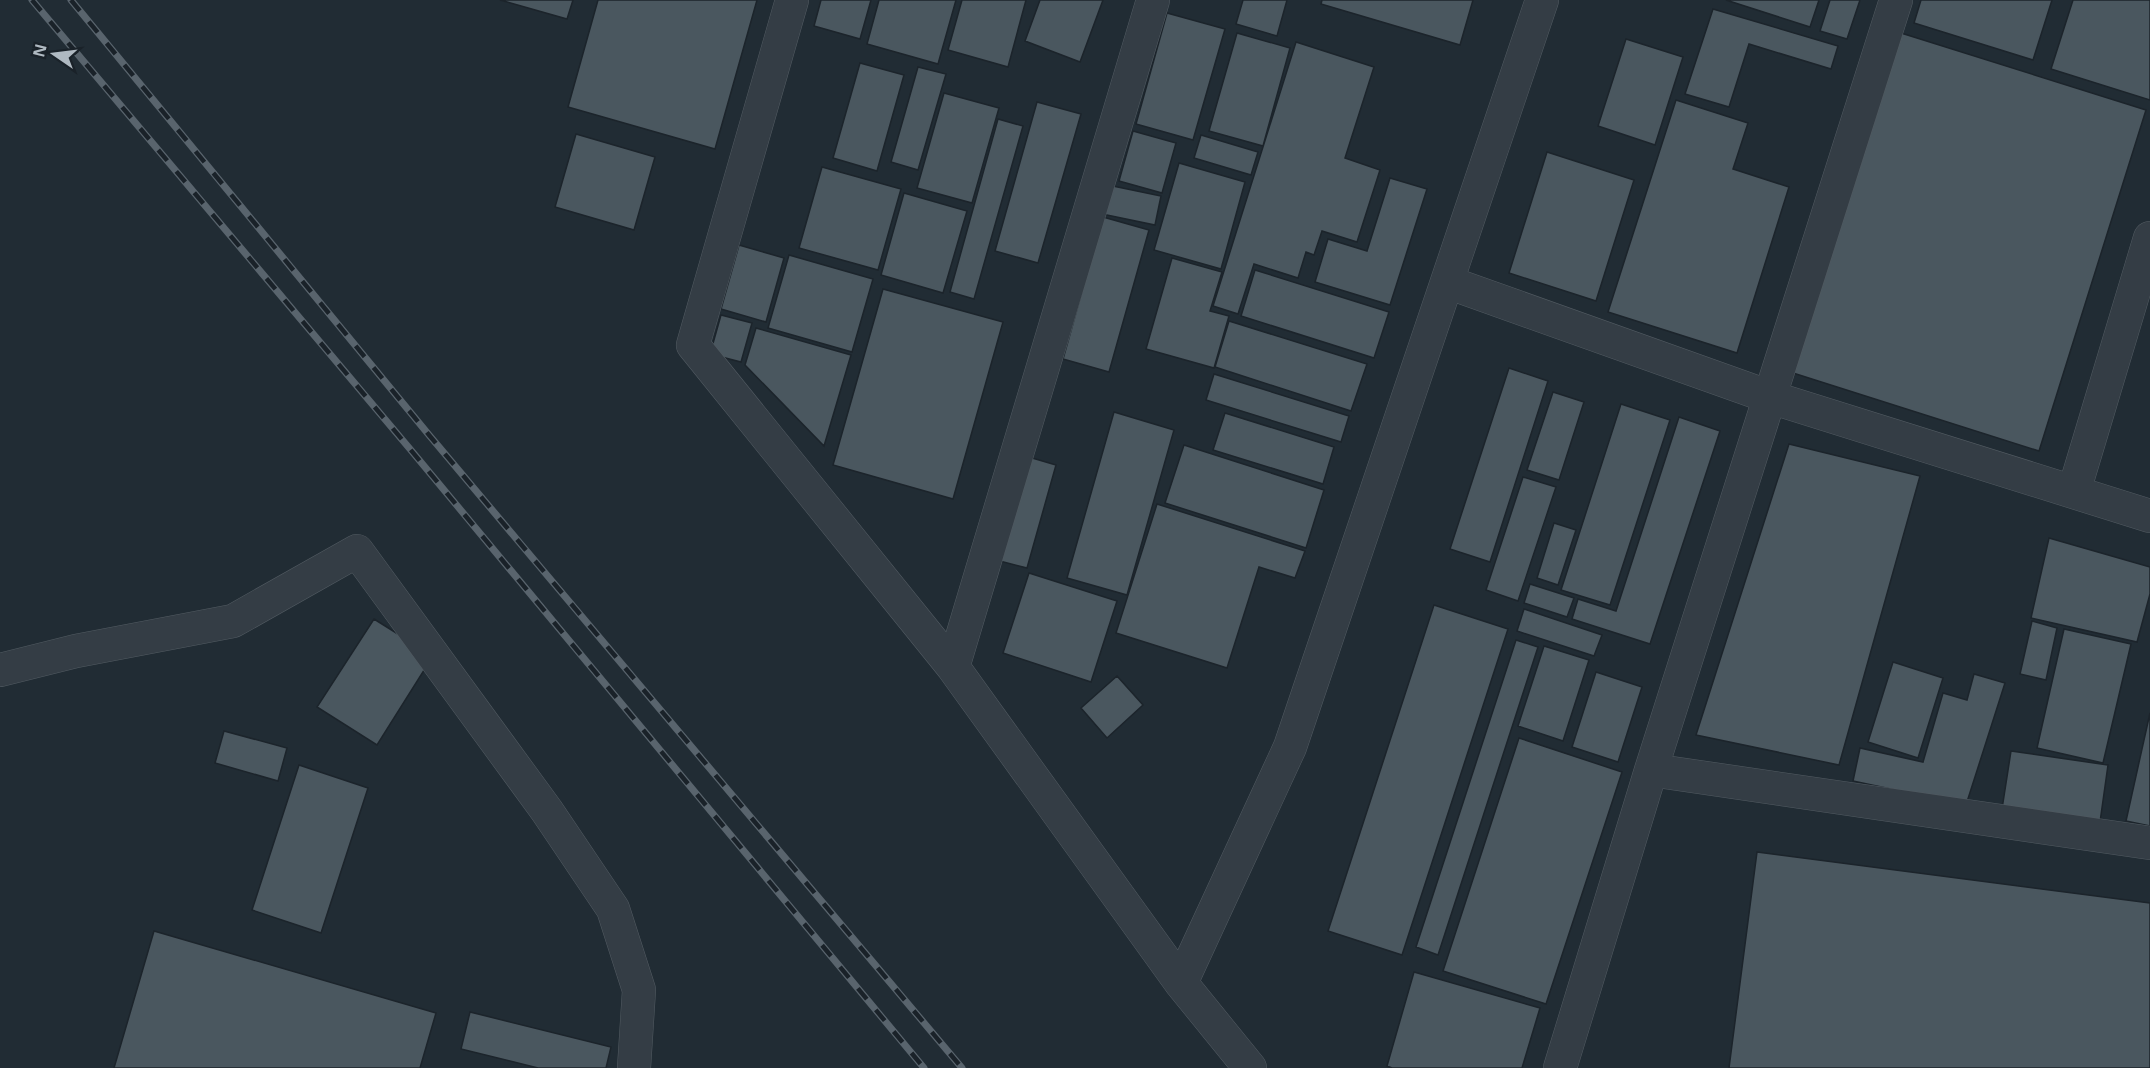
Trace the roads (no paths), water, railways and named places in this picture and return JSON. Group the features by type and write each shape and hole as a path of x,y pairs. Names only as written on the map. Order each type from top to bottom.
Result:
{"street":[{"path":"792,0 693,345 953,667 1181,983 1250,1068"},
{"path":"953,667 1153,0"},
{"path":"1181,983 1290,747 1542,0"},
{"path":"1560,1068 1651,770 1896,0"},
{"path":"2074,491 2150,238"},
{"path":"1447,282 1770,398 2150,516"},
{"path":"0,670 76,651 233,621 357,551 547,811 613,909 639,990 634,1068"},
{"path":"1651,770 2150,843"}],"railway":[{"path":"32,0 410,449 924,1068"},
{"path":"71,0 429,435 962,1068"}]}
